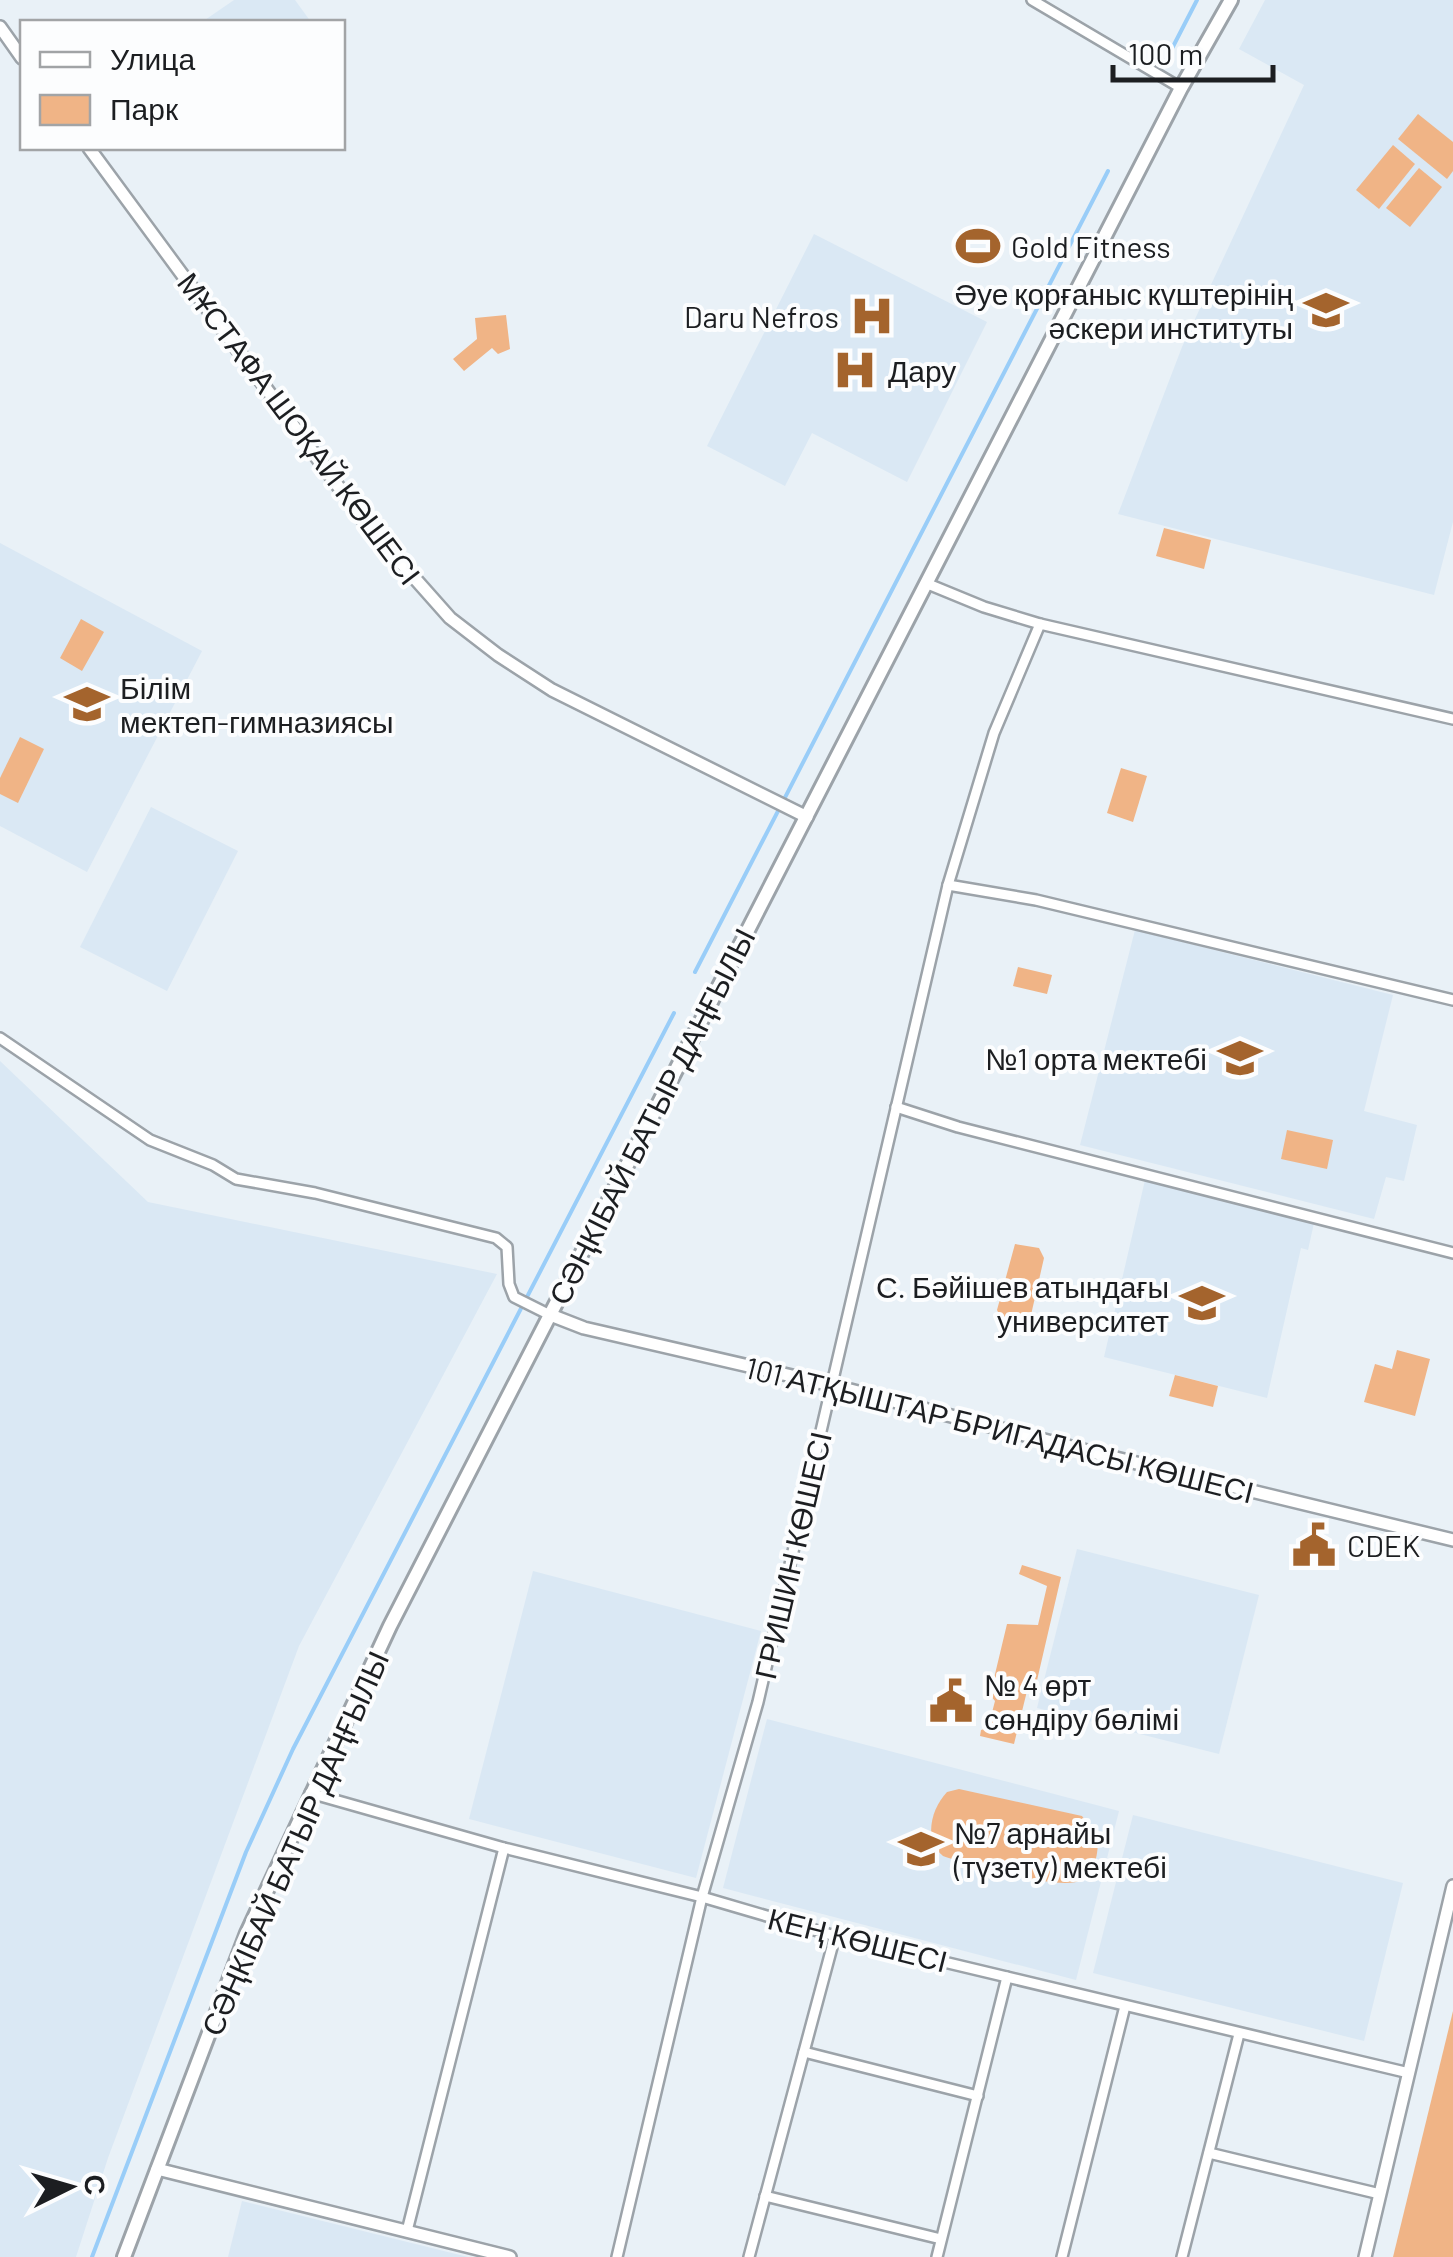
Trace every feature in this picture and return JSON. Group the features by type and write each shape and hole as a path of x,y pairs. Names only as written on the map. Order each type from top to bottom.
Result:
{"main road":[{"name":"СӘҢКІБАЙ БАТЫР ДАҢҒЫЛЫ","path":"124,2257 247,1933 390,1626 1182,88 1231,0"}],"street":[{"path":"1032,0 1182,88"},
{"path":"0,27 20,55"},
{"name":"МҰСТАФА ШОҚАЙ КӨШЕСІ","path":"90,150 363,520 450,618 552,690 806,817"},
{"path":"928,584 1040,624 1453,719"},
{"name":"ГРИШИН КӨШЕСІ","path":"617,2257 702,1897 758,1702 948,885 994,734 1040,624"},
{"path":"948,885 1036,900 1453,1000"},
{"path":"0,1038 150,1140 236,1179 315,1193 496,1238 508,1247 509,1284 514,1296 548,1314"},
{"path":"896,1107 958,1127 1453,1253"},
{"name":"101 АТҚЫШТАР БРИГАДАСЫ КӨШЕСІ","path":"548,1314 584,1328 832,1385 1453,1540"},
{"name":"КЕҢ КӨШЕСІ","path":"310,1793 835,1936 1408,2073"},
{"path":"407,2231 504,1848"},
{"path":"1365,2257 1453,1886"},
{"path":"749,2257 835,1936"},
{"path":"937,2257 1007,1976"},
{"path":"1062,2257 1125,2006"},
{"path":"1182,2257 1239,2034"},
{"path":"804,2052 978,2096"},
{"path":"1209,2153 1380,2194"},
{"path":"158,2169 510,2257"},
{"path":"765,2196 941,2240"}],"shaded area":[{"path":"234,0 295,0 310,20 205,20"},
{"name":"Әуе қорғаныс күштерінің әскери институты","path":"1265,0 1453,0 1453,522 1434,595 1118,514 1182,347 1304,85 1239,49"},
{"name":"Дару","path":"814,234 987,322 907,482 812,433 785,486 707,446"},
{"name":"Білім мектеп-гимназиясы","path":"0,543 202,651 87,872 0,826"},
{"path":"151,807 238,851 167,991 80,947"},
{"name":"№1 орта мектебі","path":"1135,930 1393,995 1364,1111 1417,1125 1404,1181 1386,1177 1374,1219 1080,1145"},
{"path":"0,1061 148,1202 497,1274 299,1646 108,2158 76,2257 0,2257"},
{"name":"С. Бәйішев атындағы университет","path":"1145,1180 1314,1223 1308,1250 1301,1248 1267,1398 1104,1357"},
{"path":"1077,1549 1259,1595 1219,1754 1037,1708"},
{"path":"533,1571 761,1631 696,1878 469,1819"},
{"name":"№7 арнайы (түзету) мектебі","path":"767,1719 1119,1811 1076,1980 723,1888"},
{"path":"1133,1815 1403,1883 1364,2041 1093,1973"},
{"path":"242,2201 468,2257 228,2257"}],"green space":[{"path":"1418,114 1453,142 1453,171 1447,179 1398,139"},
{"path":"1393,145 1415,164 1379,209 1356,190"},
{"path":"1419,168 1442,187 1410,227 1386,208"},
{"path":"506,315 510,349 498,354 492,348 464,371 453,359 477,339 475,318"},
{"path":"1164,528 1211,540 1204,569 1156,556"},
{"path":"81,619 104,632 82,671 60,658"},
{"path":"20,737 44,749 18,803 0,794 0,778"},
{"path":"1121,768 1147,776 1133,822 1107,813"},
{"path":"1018,967 1052,975 1047,994 1013,986"},
{"path":"1287,1130 1333,1140 1327,1169 1281,1159"},
{"path":"1015,1244 1039,1248 1044,1258 1027,1321 1001,1318 997,1310"},
{"path":"1397,1350 1430,1359 1415,1416 1364,1402 1375,1364 1392,1369"},
{"path":"1175,1375 1218,1386 1213,1407 1169,1396"},
{"path":"1022,1565 1061,1577 1035,1689 1027,1691 1014,1744 980,1736 981,1730 988,1728 995,1701 990,1695 1007,1624 1038,1625 1047,1586 1019,1574"},
{"path":"959,1789 1082,1816 1098,1837 1097,1855 1090,1872 1082,1880 1055,1883 943,1856 933,1842 933,1816 947,1792"},
{"path":"1453,2011 1453,2257 1393,2257"}],"waterway":[{"path":"1164,64 1197,0"},
{"path":"695,972 1108,171"},
{"path":"92,2257 246,1852 293,1749 674,1013"}],"place":[{"name":"Gold Fitness","path":"978,246"},
{"name":"Әуе қорғаныс күштерінің әскери институты","path":"1326,310"},
{"name":"Daru Nefros","path":"872,316"},
{"name":"Дару","path":"855,370"},
{"name":"Білім мектеп-гимназиясы","path":"87,704"},
{"name":"№1 орта мектебі","path":"1240,1058"},
{"name":"С. Бәйішев атындағы университет","path":"1202,1303"},
{"name":"CDEK","path":"1314,1545"},
{"name":"№ 4 өрт сөндіру бөлімі","path":"951,1701"},
{"name":"№7 арнайы (түзету) мектебі","path":"921,1849"}]}
